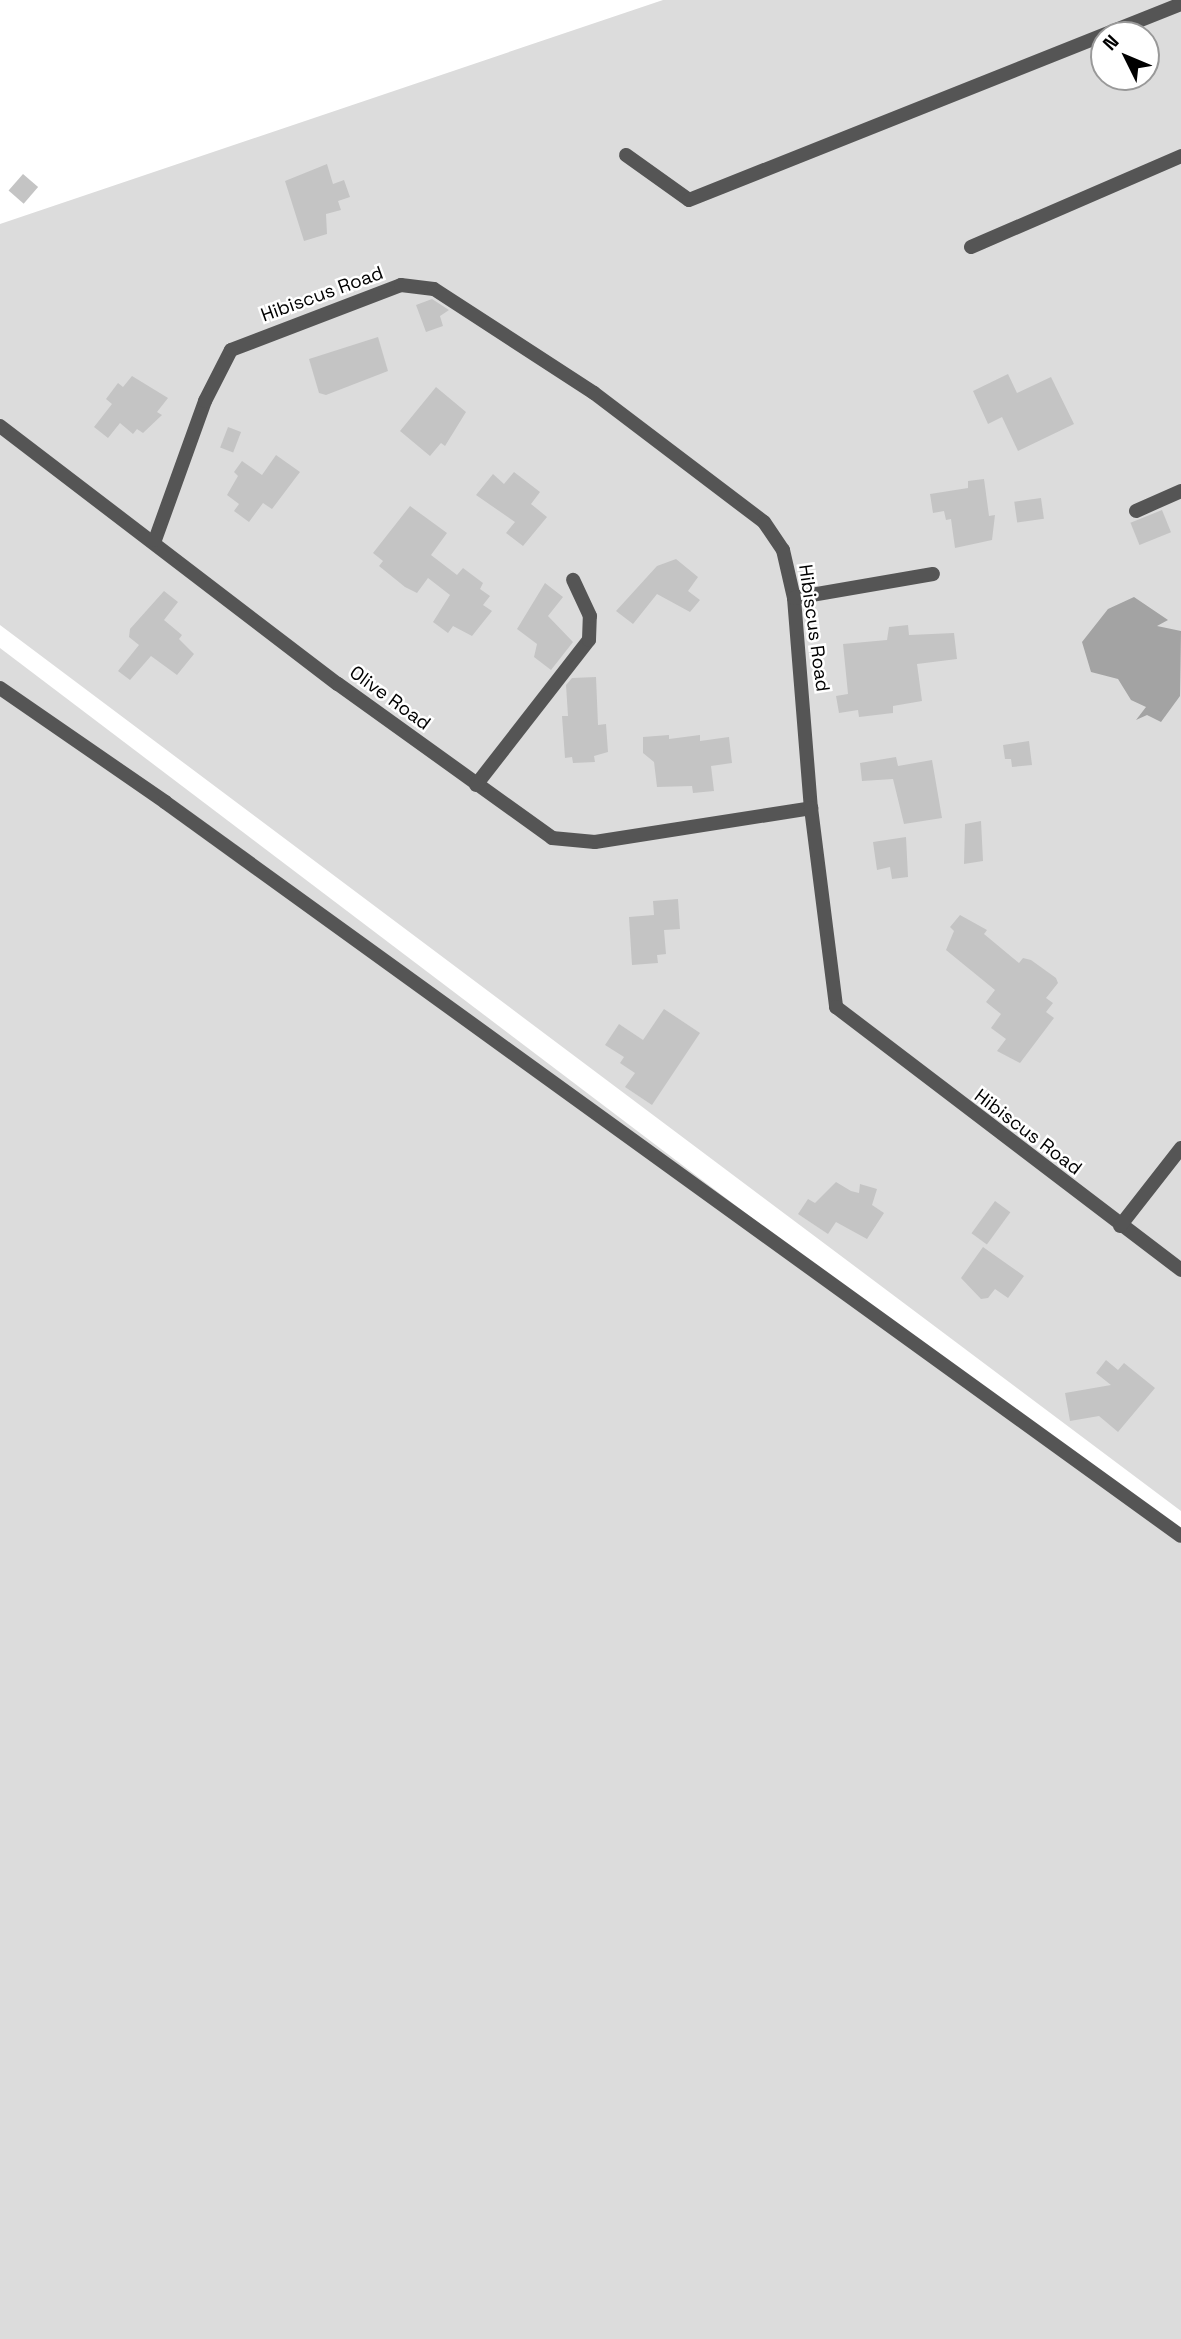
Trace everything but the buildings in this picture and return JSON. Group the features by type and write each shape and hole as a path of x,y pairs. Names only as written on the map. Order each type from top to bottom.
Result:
{"street":[{"path":"626,155 689,200 1181,4"},
{"path":"971,247 1181,156"},
{"name":"Hibiscus Road","path":"155,540 205,401 231,350 401,285 419,285 462,305 594,393 764,522 783,550 794,598 811,808 836,1007 1181,1270"},
{"name":"Olive Road","path":"0,426 533,827 570,841 594,842 811,808"},
{"path":"1136,512 1181,491"},
{"path":"794,598 933,574"},
{"path":"476,785 589,640 590,616 573,580"},
{"path":"0,688 165,802 1181,1536"},
{"path":"1120,1226 1181,1148"}],"shaded area":[{"path":"663,0 1181,0 1181,1511 0,625 0,224"},
{"path":"1134,597 1168,620 1157,626 1181,631 1180,696 1161,722 1147,715 1136,720 1146,707 1131,700 1118,679 1091,672 1082,642 1108,609"},
{"path":"0,648 1181,1543 1181,2339 0,2339"}]}
